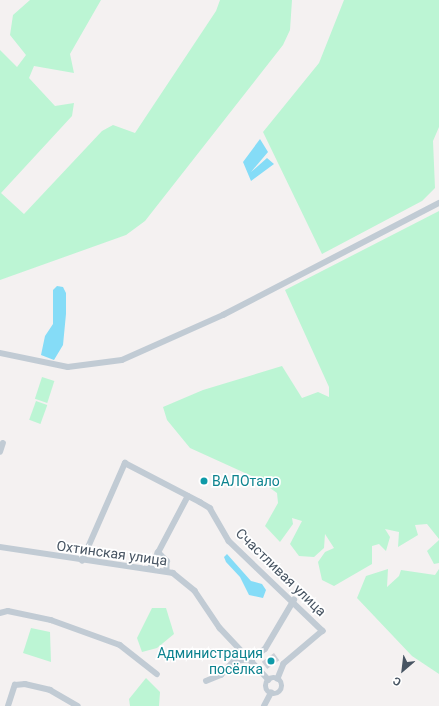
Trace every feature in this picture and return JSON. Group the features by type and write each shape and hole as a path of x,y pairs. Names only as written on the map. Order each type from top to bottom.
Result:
{"street":[{"path":"0,353 68,367 122,360 223,315 439,203"},
{"path":"0,452 3,443"},
{"name":"Счастливая улица","path":"82,561 125,463 210,508 229,540 294,600 323,631 284,664 278,679"},
{"path":"150,568 188,496"},
{"name":"Охтинская улица","path":"0,548 82,561 167,570 195,591 220,628 252,659 269,680"},
{"path":"158,552 167,561 167,570"},
{"path":"206,681 222,675 234,661 252,659 275,638 294,600"},
{"path":"0,613 51,620 120,645 156,674"},
{"path":"264,706 271,693 281,689 278,679 269,680 266,688 271,693"},
{"path":"8,706 15,685 25,684 50,690 78,706"}],"green space":[{"path":"30,0 101,0 70,54 74,73 34,66 29,78 55,106 74,103 72,116 1,193 24,214 102,131 113,125 135,133 216,11 220,0 292,0 290,30 283,45 145,221 126,235 0,280 0,50 17,67 26,55 10,35 13,15"},
{"path":"344,0 439,0 439,127 433,141 435,188 422,201 322,254 263,132 319,63"},
{"path":"439,211 439,539 427,524 415,525 418,535 398,547 399,532 385,529 390,537 386,551 379,544 372,546 372,564 334,586 322,580 318,562 325,552 334,548 325,534 324,548 314,557 299,556 290,544 302,521 292,518 293,524 280,542 265,526 278,503 277,493 256,478 190,448 167,420 163,407 203,390 282,366 302,398 318,392 329,397 329,387 285,290"},
{"path":"42,377 54,381 47,403 35,399"},
{"path":"36,401 47,405 40,424 29,420"},
{"path":"439,540 439,563 434,564 427,551"},
{"path":"388,569 387,587 399,576 401,570 435,575 439,569 439,674 412,656 357,598 366,576"},
{"path":"152,608 166,608 174,634 157,648 142,652 137,638"},
{"path":"31,628 50,632 51,662 23,653"},
{"path":"146,678 160,692 159,706 130,706 129,699"}],"water":[{"path":"260,139 268,152 251,172 267,158 274,164 251,181 243,162"},
{"path":"57,286 63,287 66,293 66,314 63,345 54,360 41,355 45,336 53,324 53,290"},
{"path":"227,554 251,581 262,584 266,590 263,598 249,595 240,577 226,562 224,557"}],"building":[{"name":"Администрация посёлка","path":"274,653 279,660 267,669 262,662"}],"place":[{"name":"ВАЛОтало","path":"204,481"},
{"name":"Администрация посёлка","path":"271,661"}]}
